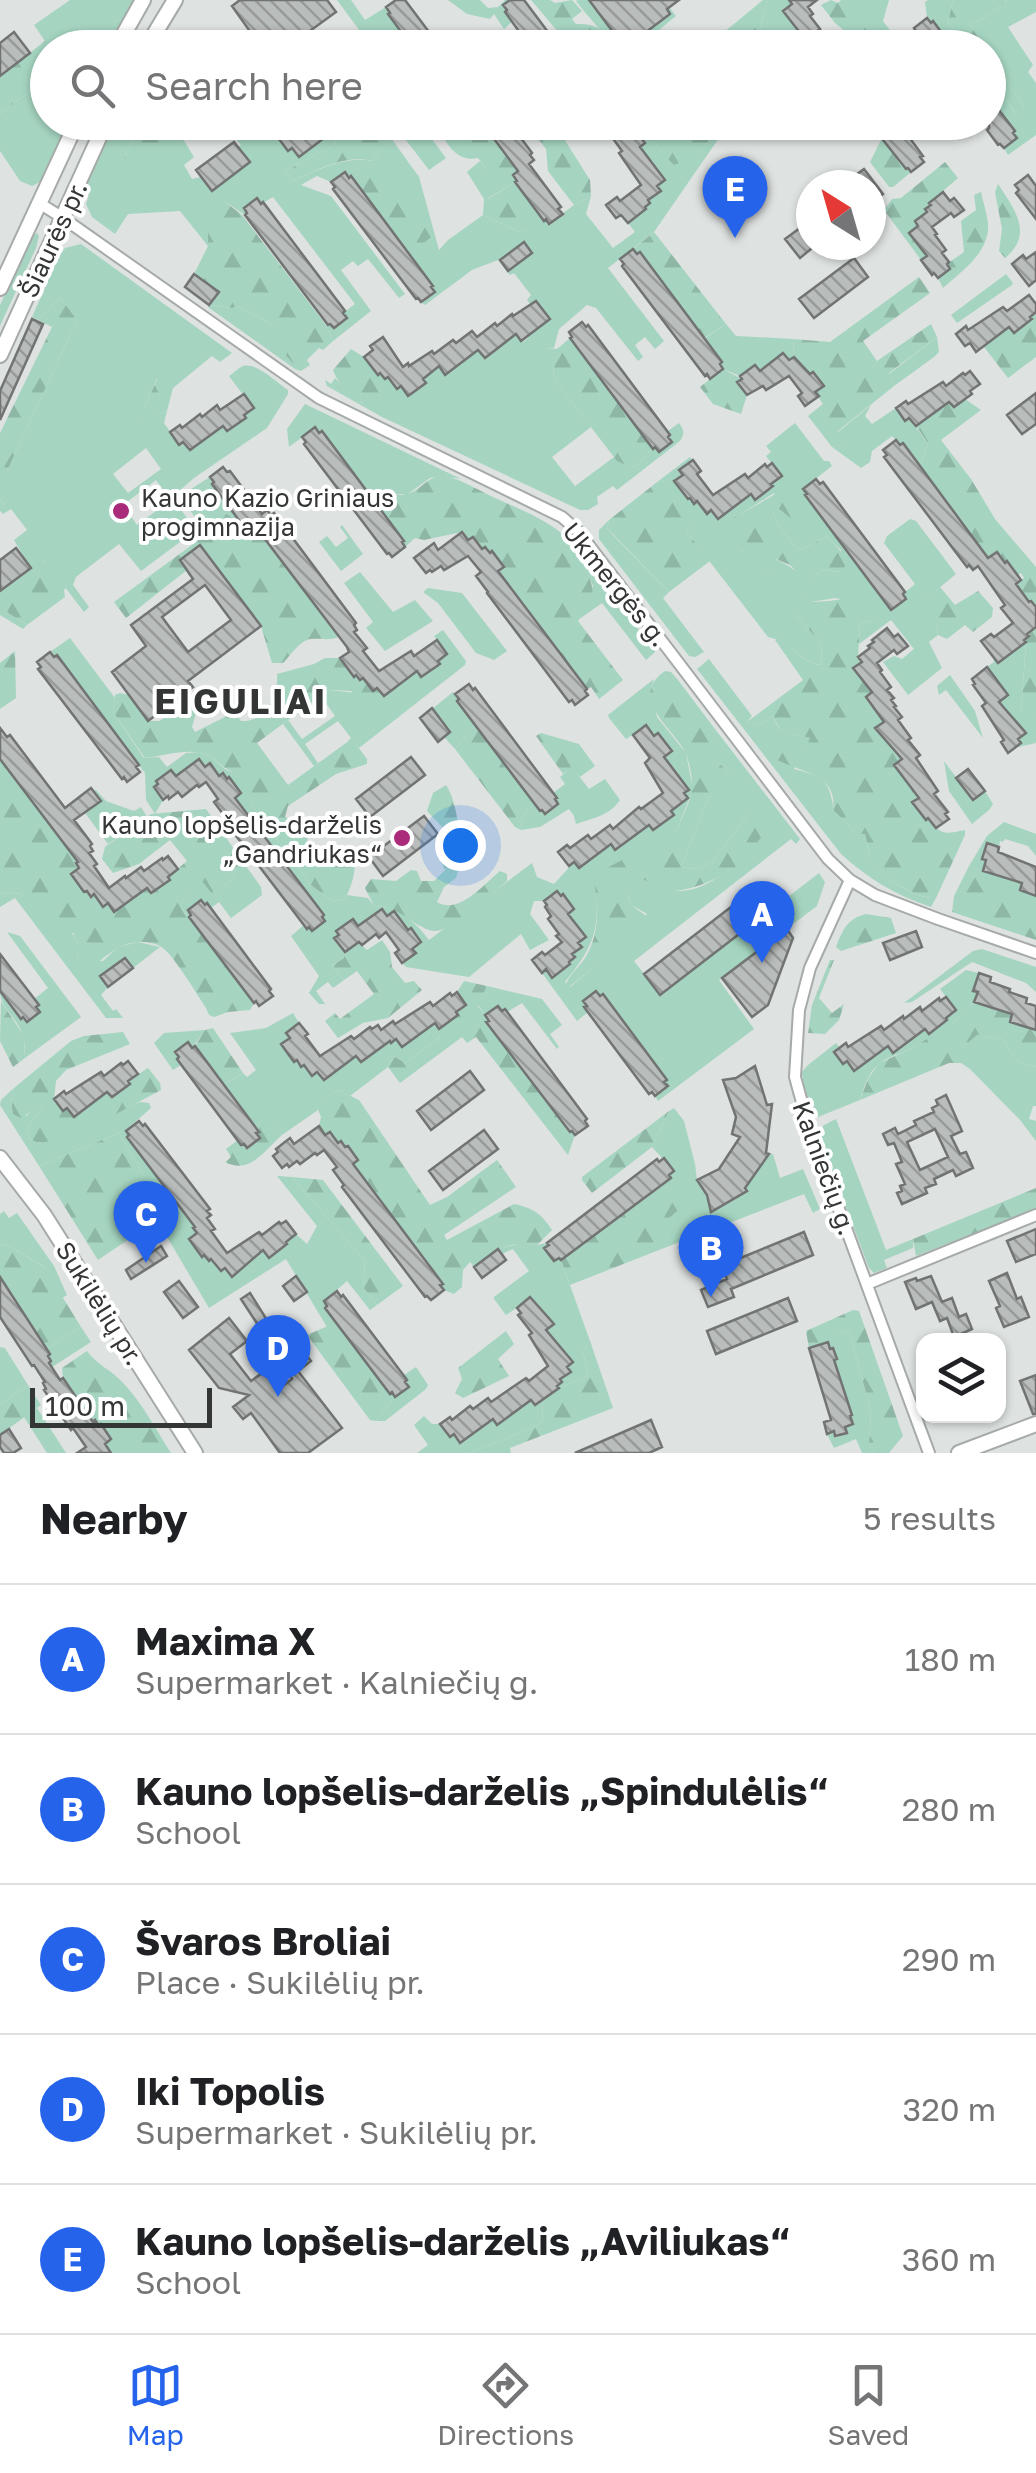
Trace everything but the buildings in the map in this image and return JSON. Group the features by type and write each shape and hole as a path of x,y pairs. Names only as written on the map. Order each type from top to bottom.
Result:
{"main road":[{"path":"126,30 143,0"},
{"path":"157,30 175,0"},
{"name":"Šiaurės pr.","path":"0,288 69,140"},
{"name":"Šiaurės pr.","path":"0,356 98,140"},
{"name":"Sukilėlių pr.","path":"0,1158 44,1214 194,1453"},
{"path":"959,1453 1036,1424"}],"street":[{"name":"Ukmergės g.","path":"39,203 319,398 562,517 578,531 828,859 850,880 875,895 938,920 1036,953"},
{"name":"Kalniečių g.","path":"850,880 804,985 795,1078 808,1128 929,1453"},
{"path":"866,1284 1036,1215"}],"green space":[{"path":"70,0 135,0 117,30 37,30 34,25"},
{"path":"337,0 351,0 365,20 386,7 388,15 403,30 359,30"},
{"path":"448,0 480,0 488,8 510,0 504,5 512,22 504,29 494,14 490,19 467,14"},
{"path":"531,0 572,0 582,11 572,19 576,24 600,30 557,30"},
{"path":"763,0 768,0 760,30 727,30"},
{"path":"768,0 789,0 792,4 784,12 800,30 760,30"},
{"path":"831,0 889,0 883,21 890,30 843,30 821,5"},
{"path":"953,0 948,22 954,30 940,30 931,23 925,2"},
{"path":"953,0 1007,0 970,25 973,30 954,30 948,22"},
{"path":"1007,0 1036,0 1036,12 1008,27 1033,65 1028,72 1036,83 1036,135 1008,155 1004,148 1016,138 1006,121 1006,100 1017,115 1024,107 1006,79 1006,30 973,30 970,25"},
{"path":"576,1 670,14 669,7 676,16 659,30 600,30"},
{"path":"30,53 30,91 0,114 0,76"},
{"path":"1006,79 1024,107 1018,116 1006,99"},
{"path":"30,91 30,140 61,140 42,181 32,186 20,181 0,151 0,114"},
{"path":"106,140 133,140 124,157 140,170 184,140 194,157 184,165 192,179 201,177 212,190 249,162 237,140 279,140 288,151 309,140 336,140 335,145 285,171 293,181 342,162 372,161 392,140 419,177 439,250 483,215 519,232 546,219 550,223 591,196 586,214 613,248 635,232 628,223 660,191 634,140 654,140 662,153 695,157 710,140 718,140 654,232 608,268 664,341 655,349 645,337 635,345 643,357 638,361 596,308 587,305 559,329 554,348 547,348 554,379 591,427 552,457 575,486 614,457 630,467 636,466 655,447 671,442 668,431 679,423 682,438 617,490 613,486 597,497 598,504 580,510 382,417 327,386 325,380 331,384 335,378 362,403 388,377 409,395 439,366 445,375 478,350 485,358 515,332 523,342 549,319 536,301 531,305 527,300 531,295 498,260 472,270 425,305 421,302 434,293 433,285 420,273 405,247 422,244 351,176 331,182 317,176 301,185 331,196 405,294 399,298 368,259 358,266 353,261 341,270 371,311 333,341 326,325 334,328 346,319 343,313 355,304 273,197 261,204 256,199 244,208 245,215 224,201 208,213 208,246 180,211 128,214 115,234 92,217 86,204 89,194 82,191"},
{"path":"133,140 182,140 140,171 124,157"},
{"path":"336,140 389,140 372,161 342,161 293,181 285,171 335,145"},
{"path":"406,140 433,140 446,158 429,170"},
{"path":"445,140 499,141 515,167 495,180 478,158 463,157"},
{"path":"539,140 565,140 590,180 591,196 574,205 548,171 546,149"},
{"path":"654,140 710,140 695,157 674,165"},
{"path":"884,140 911,172 889,187 886,170 876,170 870,162"},
{"path":"480,161 495,179 517,165 517,181 484,199 467,172"},
{"path":"945,162 958,178 929,203 927,212 915,221 918,226 909,232 930,254 921,260 886,213 892,199 901,198"},
{"path":"373,172 403,188 434,235 422,244 402,249 351,176"},
{"path":"515,182 544,221 519,232 483,215 484,199"},
{"path":"998,184 1015,213 1020,231 1014,249 1005,258 999,251 1002,229 995,192"},
{"path":"981,192 988,224 984,243 973,260 943,288 938,278 950,269 947,264 964,252 961,221 976,210 974,195"},
{"path":"224,201 242,215 326,325 333,341 303,364 294,364 280,349 283,334 268,322 238,306 209,305 219,291 194,274 208,246 208,213 213,202"},
{"path":"654,232 726,324 704,338 633,249"},
{"path":"37,233 36,248 0,326 0,305 31,237"},
{"path":"81,244 232,353 220,362 212,356 173,388 157,378 139,421 167,411 164,423 179,444 183,442 190,450 221,423 228,431 253,408 229,376 241,367 260,370 288,390 288,394 267,428 170,499 156,480 123,505 137,525 171,500 196,530 141,571 119,544 76,577 73,585 89,607 84,612 45,561 8,612 27,625 23,629 0,615 0,591 30,568 14,540 27,530 11,509 3,514 0,511 0,499 4,505 7,471 77,320 60,297 38,320 32,317 65,248","holes":["146,448 161,469 128,493 113,474"]},
{"path":"1006,274 1012,285 957,323 951,315"},
{"path":"919,277 930,293 863,341 877,361 931,324 937,337 889,373 894,386 838,431 844,444 832,447 808,416 823,404 815,392 823,386 794,357 793,339 830,342"},
{"path":"60,297 77,320 7,471 19,487 5,506 0,499 0,433 52,327 38,320"},
{"path":"209,305 238,306 268,322 284,334 302,364 307,360 310,365 301,371 295,369"},
{"path":"1036,312 1036,357 1008,378 984,347 1007,324 1014,333 1032,320 1030,317"},
{"path":"726,324 736,336 793,339 794,357 789,360 783,353 761,373 755,365 740,376 723,369 702,340"},
{"path":"937,337 939,352 894,386 889,374"},
{"path":"570,338 653,449 636,466 617,461 554,379 553,363 545,353 547,348 557,349"},
{"path":"351,349 364,357 378,375 388,377 390,391 382,399 374,403 358,400 337,379 333,370"},
{"path":"723,369 742,379 738,382 747,395 741,414 713,404 700,387"},
{"path":"158,377 173,388 167,411 138,422"},
{"path":"947,399 953,407 965,399 981,410 941,440 995,519 1036,567 1036,607 1016,584 1024,578 1021,573 1017,575 997,552 986,560 920,467 928,443 916,426"},
{"path":"305,404 461,479 430,478 408,494 386,494 373,504 322,431 319,433 315,428 289,447 287,429"},
{"path":"871,405 865,416 872,424 896,408 905,420 909,418 928,443 920,467 892,436 872,451 870,462 861,468 832,447 843,444 838,432"},
{"path":"795,423 824,461 829,461 832,466 804,488 805,496 894,608 906,599 903,594 915,584 884,543 887,536 910,519 916,521 956,574 926,599 938,635 929,642 942,668 908,695 883,662 894,656 902,659 914,649 891,620 859,644 860,624 874,619 846,600 811,602 806,593 791,593 794,614 821,643 822,665 815,663 768,637 686,531 694,515 661,479 690,457 693,460 675,481 688,499 697,501 706,513 711,510 718,519 749,492 755,500 782,477 766,456 771,452 766,446","holes":["774,493 778,507 773,514 799,550 827,537 841,550 839,572 823,570 812,578 775,559 767,575 738,547 741,514"]},
{"path":"442,475 535,516 559,531 577,550 593,592 578,621 623,680 599,699 591,687 587,689 577,675 574,677 569,665 496,573 503,566 492,552 482,549 473,537 468,540 462,532 424,540 415,538 405,547 404,540 375,502 390,495 410,493"},
{"path":"210,477 241,523 200,499 191,489"},
{"path":"661,479 695,515 686,531 710,561 669,592 607,528 609,520"},
{"path":"786,488 811,510 798,524 778,508 773,514 780,528 799,550 827,537 844,557 845,567 839,572 823,570 812,578 803,578 790,565 776,559 767,575 751,568 742,551 704,532"},
{"path":"191,489 200,499 246,525 254,520 339,637 307,640 283,663 272,663 261,626 200,545 180,560 187,570 126,618 114,602 207,534 181,498"},
{"path":"609,520 607,528 612,534 669,592 663,598 704,652 689,656 599,539 599,530"},
{"path":"342,525 363,554 341,571 319,542 327,536 336,547 348,538"},
{"path":"577,550 655,650 646,660 602,603 578,620 593,586"},
{"path":"46,561 66,588 65,597 27,625 7,612 15,585"},
{"path":"360,572 393,612 415,600 433,621 385,651 366,628 373,622 344,583"},
{"path":"940,587 955,605 978,591 993,608 992,617 973,632 965,625 947,639 938,635 936,623 923,629 914,626 914,604"},
{"path":"428,588 462,593 507,651 494,660 476,653 438,603 423,592"},
{"path":"791,592 806,593 812,602 856,594 876,613 874,619 860,624 858,657 862,662 854,668 874,690 866,697 883,715 884,722 876,728 902,759 894,766 921,796 913,803 925,820 928,818 944,832 965,830 936,898 890,880 871,860 865,834 855,834 834,811 829,787 816,776 774,758 779,745 806,748 810,738 783,731 772,715 755,725 747,722 803,680 775,640 822,665 821,643 794,614 788,600"},
{"path":"1036,627 1036,720 1021,711 1024,640"},
{"path":"443,630 465,665 359,748 355,743 346,743 351,738 338,721 305,744 318,763 314,766 283,724 288,720 302,739 335,716 321,696 329,690 384,696 414,670 422,677 447,654 434,636"},
{"path":"70,638 115,698 113,712 144,758 159,757 167,767 186,753 210,756 244,778 251,789 252,805 311,885 332,901 347,895 368,898 374,906 398,912 412,921 429,940 532,863 537,877 554,884 574,862 579,868 611,844 616,850 649,825 654,830 673,815 671,811 688,789 664,757 671,751 659,734 654,736 646,726 626,739 608,715 654,679 651,689 657,717 686,753 693,789 677,830 595,880 594,935 565,982 570,987 618,946 647,914 631,905 628,894 640,877 671,890 697,888 721,875 761,838 751,811 712,862 697,869 681,867 709,796 729,774 709,758 715,729 800,839 796,844 791,839 634,961 661,995 819,873 825,882 817,906 719,980 754,1029 658,1101 655,1096 668,1087 596,991 584,1000 588,1012 577,1021 542,973 546,969 553,977 570,964 572,954 582,947 578,943 586,937 565,916 574,908 557,891 544,901 534,901 530,914 549,940 530,950 521,934 469,977 406,967 402,963 415,954 412,949 421,942 411,929 381,909 360,928 337,931 339,935 335,938 345,952 344,958 332,966 344,980 333,988 328,982 316,991 325,1004 319,1004 309,993 319,976 291,936 304,925 313,931 325,922 324,915 234,799 241,793 230,778 223,773 219,776 210,763 205,767 199,759 177,779 170,770 157,780 154,787 163,800 155,814 146,800 145,773 50,652"},
{"path":"1026,642 1021,711 1036,720 1036,743 1014,748 1026,733 999,702 1008,695 984,669 997,654 1002,660"},
{"path":"15,651 16,698 0,709 0,663"},
{"path":"325,658 340,658 353,676 377,688 389,701 387,709 363,705 351,691 329,690 257,743 288,785 346,743 355,743 367,759 367,764 336,774 288,806 285,817 324,824 320,833 308,836 306,850 311,854 324,856 343,846 354,851 354,875 348,893 345,899 332,901 311,885 252,805 243,779 201,753 145,758 113,712 115,695 120,693 129,695 148,721 159,721 190,703 198,706 192,727 195,732 235,712 241,721 250,720 269,706 277,674"},
{"path":"709,659 752,716 748,721 755,725 772,715 783,731 811,738 806,748 798,748 794,769 824,781 834,811 855,834 865,834 875,866 909,891 936,898 931,907 883,885 841,854 697,669"},
{"path":"665,671 678,680 715,729 710,758 729,774 727,783 709,796 681,867 697,869 712,862 751,811 763,810 769,818 761,838 750,850 749,859 716,878 695,887 658,892 653,884 640,878 628,895 631,905 652,920 564,991 593,939 597,910 594,880 607,868 677,830 689,801 692,780 686,755 651,702 654,681"},
{"path":"950,675 975,711 983,738 946,690 939,695 937,686"},
{"path":"453,692 477,723 455,749 444,737 450,732 432,709"},
{"path":"475,725 531,795 534,804 522,817 521,830 455,749"},
{"path":"541,733 579,744 595,766 580,777 572,768 563,774 536,736"},
{"path":"0,759 80,860 76,864 79,868 71,874 84,892 94,894 103,906 108,903 114,912 145,885 152,893 187,861 170,840 139,864 113,873 102,859 105,847 151,814 206,809 241,859 230,881 213,895 198,876 180,906 254,1003 250,1010 209,1015 174,960 154,944 123,946 85,971 77,961 78,944 73,933 57,937 21,894 0,895"},
{"path":"944,761 973,800 985,791 993,804 972,824 949,791"},
{"path":"572,767 589,789 605,779 620,800 606,813 576,824 569,809 540,827 521,830 522,817 534,804 545,814 558,805 553,793 565,784 560,777"},
{"path":"446,785 466,845 456,878 444,887 437,902 462,902 500,871 507,874 507,881 461,919 433,931 392,909 374,906 365,888 371,879 396,881 411,870 417,871 421,881 434,881 445,870 439,858 445,830 427,811 433,793"},
{"path":"93,791 106,801 134,811 141,807 147,817 108,844 77,802 88,810 100,801"},
{"path":"1004,822 1036,834 1036,856 1028,846 1005,839 999,847 987,843 983,871 969,866 987,836"},
{"path":"241,859 261,887 262,895 231,918 219,902 211,908 200,900 188,910 189,917 180,906 198,875 214,894 230,881"},
{"path":"969,866 1023,880 1020,890 1036,896 1036,940 952,912 954,896"},
{"path":"21,894 70,931 78,944 77,961 103,961 118,947 138,942 160,947 133,968 124,958 101,976 108,987 101,995 123,1018 106,1018 15,898 0,907 0,895"},
{"path":"866,914 891,918 896,933 841,951 836,947 844,930 854,919"},
{"path":"7,932 20,936 81,1017 25,1058 22,1033 0,991 27,1022 38,1005 34,999 48,988"},
{"path":"382,940 390,952 392,967 405,983 414,981 422,990 388,1018 363,1023 338,1038 325,1021 335,1013 340,1019 374,994 357,971 344,980 332,966 359,942 367,950"},
{"path":"982,949 1036,967 1036,992 1026,983 972,962 912,1002 904,1003 973,951"},
{"path":"830,960 834,960 819,998 832,1013 844,1004 839,1020 825,1034 808,1033 812,1005"},
{"path":"966,970 979,973 973,990 978,992 958,1019 926,1041 881,1063 869,1076 860,1100 818,1117 811,1115 802,1072 808,1065 836,1043 840,1048 834,1053 855,1071 872,1054 923,1026 929,1034 956,1010 940,989"},
{"path":"464,981 487,986 478,1006 575,1135 568,1155 476,1037 467,1043 462,1037 400,1083 388,1067 394,1056 405,1063 440,1037 439,1029 466,1005 457,992"},
{"path":"487,986 542,999 562,1025 550,1034 559,1047 522,1003 507,1012 498,1006 485,1015 478,1005"},
{"path":"1,1001 24,1036 25,1058 13,1067 0,1041"},
{"path":"974,1002 998,1010 999,1007 1036,1027 1036,1067 1018,1062 1003,1040 977,1035 961,1049 961,1063 949,1063 860,1100 879,1063 911,1049 955,1021"},
{"path":"293,1013 299,1023 286,1032 290,1038 281,1045 294,1062 304,1065 312,1075 317,1072 324,1080 354,1054 361,1062 388,1039 391,1042 433,1020 441,1036 405,1063 394,1056 388,1067 350,1096 338,1090 316,1102 318,1110 282,1135 269,1117 255,1127 221,1086 256,1070 230,1033 266,1028"},
{"path":"213,1028 243,1073 224,1084 204,1063 206,1060 195,1046 205,1030"},
{"path":"205,1030 192,1048 188,1043 176,1052 181,1065 173,1070 154,1043 164,1033"},
{"path":"123,1032 130,1044 66,1070 56,1081 54,1099 64,1111 105,1089 112,1097 148,1068 161,1090 69,1139 31,1139 27,1128 43,1107 43,1098 21,1118 13,1114 14,1088 71,1041"},
{"path":"977,1035 1003,1040 1018,1062 1036,1067 1036,1106 1029,1119 1036,1121 1036,1141 1020,1120 961,1063 961,1049"},
{"path":"14,1088 13,1113 27,1116 43,1097 43,1107 27,1128 31,1139 39,1142 140,1102 149,1103 151,1108 126,1130 194,1221 197,1233 189,1239 202,1256 232,1276 263,1250 270,1257 296,1234 307,1244 317,1226 277,1176 292,1177 365,1261 363,1287 377,1305 370,1310 347,1281 324,1301 336,1323 327,1327 286,1259 209,1308 157,1220 159,1201 119,1133 39,1166 0,1105"},
{"path":"338,1090 359,1100 430,1205 497,1160 516,1187 444,1235 447,1240 514,1204 536,1212 552,1230 537,1245 510,1245 474,1267 470,1262 463,1270 462,1287 454,1294 444,1290 361,1174 351,1166 358,1160 348,1146 338,1143 330,1132 325,1135 319,1126 321,1117 315,1102"},
{"path":"674,1108 684,1121 697,1180 707,1195 711,1212 746,1191 769,1154 773,1154 780,1178 803,1169 820,1209 813,1213 804,1194 659,1250 659,1227 680,1178 671,1178 669,1175 674,1171 652,1147"},
{"path":"669,1111 652,1147 592,1193 582,1177"},
{"path":"269,1116 282,1135 249,1163 242,1166 225,1162 231,1157 226,1149 238,1140 247,1148 260,1139 255,1127"},
{"path":"836,1119 886,1250 913,1239 913,1248 884,1260 887,1268 874,1273 818,1133"},
{"path":"119,1133 159,1201 157,1220 98,1260 39,1166"},
{"path":"292,1177 323,1180 403,1286 377,1305 363,1287 365,1261"},
{"path":"671,1178 680,1178 690,1187 692,1198 659,1227 659,1250 570,1285 561,1260"},
{"path":"1036,1188 1036,1209 916,1256 913,1239"},
{"path":"4,1211 9,1218 17,1213 54,1266 67,1295 62,1298 43,1266 0,1244 0,1214"},
{"path":"522,1243 547,1243 544,1249 554,1261 561,1260 590,1341 583,1352 588,1376 559,1388 560,1379 570,1372 567,1367 572,1362 546,1330 554,1324 531,1298 506,1315 494,1299 529,1271 513,1249 502,1254 498,1249"},
{"path":"0,1244 44,1267 81,1327 47,1349 38,1341 0,1280"},
{"path":"853,1310 859,1311 903,1436 889,1453 874,1453 869,1443 871,1411 849,1331 809,1348 806,1331"},
{"path":"339,1321 395,1397 376,1421 370,1420 307,1335"},
{"path":"81,1327 91,1342 49,1369 47,1349"},
{"path":"506,1331 514,1344 498,1359 509,1376 463,1398 455,1393 462,1379 458,1368"},
{"path":"849,1331 871,1411 869,1443 874,1453 862,1453 856,1439 834,1448 827,1434 846,1433 845,1427 853,1424 828,1342 830,1337"},
{"path":"590,1341 613,1408 510,1448 511,1453 470,1453 539,1425 543,1418 542,1401 559,1388 588,1376 583,1352"},
{"path":"0,1347 5,1348 28,1385 0,1405"},
{"path":"87,1351 131,1392 171,1453 108,1453 103,1445 111,1439 95,1420 90,1424 63,1378 62,1368"},
{"path":"416,1367 428,1385 426,1389 385,1421 376,1421 408,1387 404,1375"},
{"path":"28,1385 41,1405 0,1435 0,1405"},
{"path":"529,1397 535,1405 542,1401 543,1418 539,1425 470,1453 417,1453 428,1445 414,1425 424,1416 461,1442 491,1416 498,1425"},
{"path":"37,1408 66,1453 47,1453 24,1417"}],"place":[{"name":"Kauno lopšelis-darželis „Aviliukas“","path":"735,238"},
{"name":"Kauno Kazio Griniaus progimnazija","path":"121,511"},
{"name":"Kauno lopšelis-darželis „Gandriukas“","path":"402,838"},
{"name":"Maxima X","path":"762,963"},
{"name":"Švaros Broliai","path":"146,1263"},
{"name":"Kauno lopšelis-darželis „Spindulėlis“","path":"711,1297"},
{"name":"Iki Topolis","path":"278,1397"}],"district":[{"name":"EIGULIAI","path":"241,701"}]}
